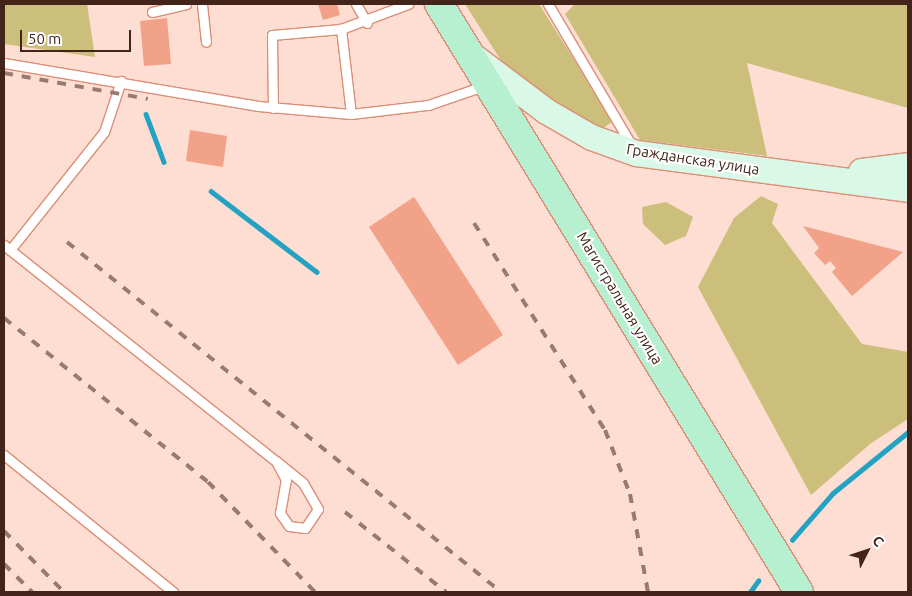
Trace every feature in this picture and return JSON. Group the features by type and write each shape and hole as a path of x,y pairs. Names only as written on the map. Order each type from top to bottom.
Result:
{"main road":[{"name":"Магистральная улица","path":"442,5 800,592"}],"street":[{"name":"Гражданская улица","path":"473,56 546,111 591,137 636,153 754,170 828,175 908,189"},
{"path":"828,175 908,166"}],"lane":[{"path":"152,12 186,4"},
{"path":"202,4 206,42"},
{"path":"356,4 367,23"},
{"path":"273,108 272,35 341,29 367,23 408,4"},
{"path":"548,4 636,153"},
{"path":"341,29 351,114"},
{"path":"4,63 121,81 273,108 351,114 428,105 490,84"},
{"path":"121,81 104,132 7,247 304,483 316,500 316,517 305,528 289,526 280,514 286,480 276,461"},
{"path":"4,455 173,592"}],"shaded area":[{"path":"4,4 87,4 95,57 4,44"},
{"path":"465,4 539,4 613,121 597,133 544,102 500,59"},
{"path":"575,4 908,4 908,108 747,63 767,156 640,140 565,14"},
{"path":"761,196 778,204 772,223 862,344 908,352 908,419 870,444 811,495 698,287 734,218"},
{"path":"666,202 693,217 686,236 665,245 643,224 642,207"}],"building":[{"path":"318,4 337,4 340,15 323,20"},
{"path":"167,18 171,64 144,66 140,21"},
{"path":"190,130 227,136 223,167 186,161"},
{"path":"414,197 503,335 458,365 369,227"},
{"path":"803,226 903,252 852,296 832,272 836,268 830,261 825,265 814,253 819,248"}],"waterway":[{"path":"146,114 164,162"},
{"path":"211,191 317,272"},
{"path":"792,540 833,493 908,432"},
{"path":"750,592 758,581"}],"railway":[{"path":"4,73 148,99"},
{"path":"474,223 605,430 630,494 648,592"},
{"path":"67,242 501,592"},
{"path":"4,318 208,482 315,592"},
{"path":"345,512 446,592"},
{"path":"4,531 64,592"},
{"path":"4,564 32,592"}]}
